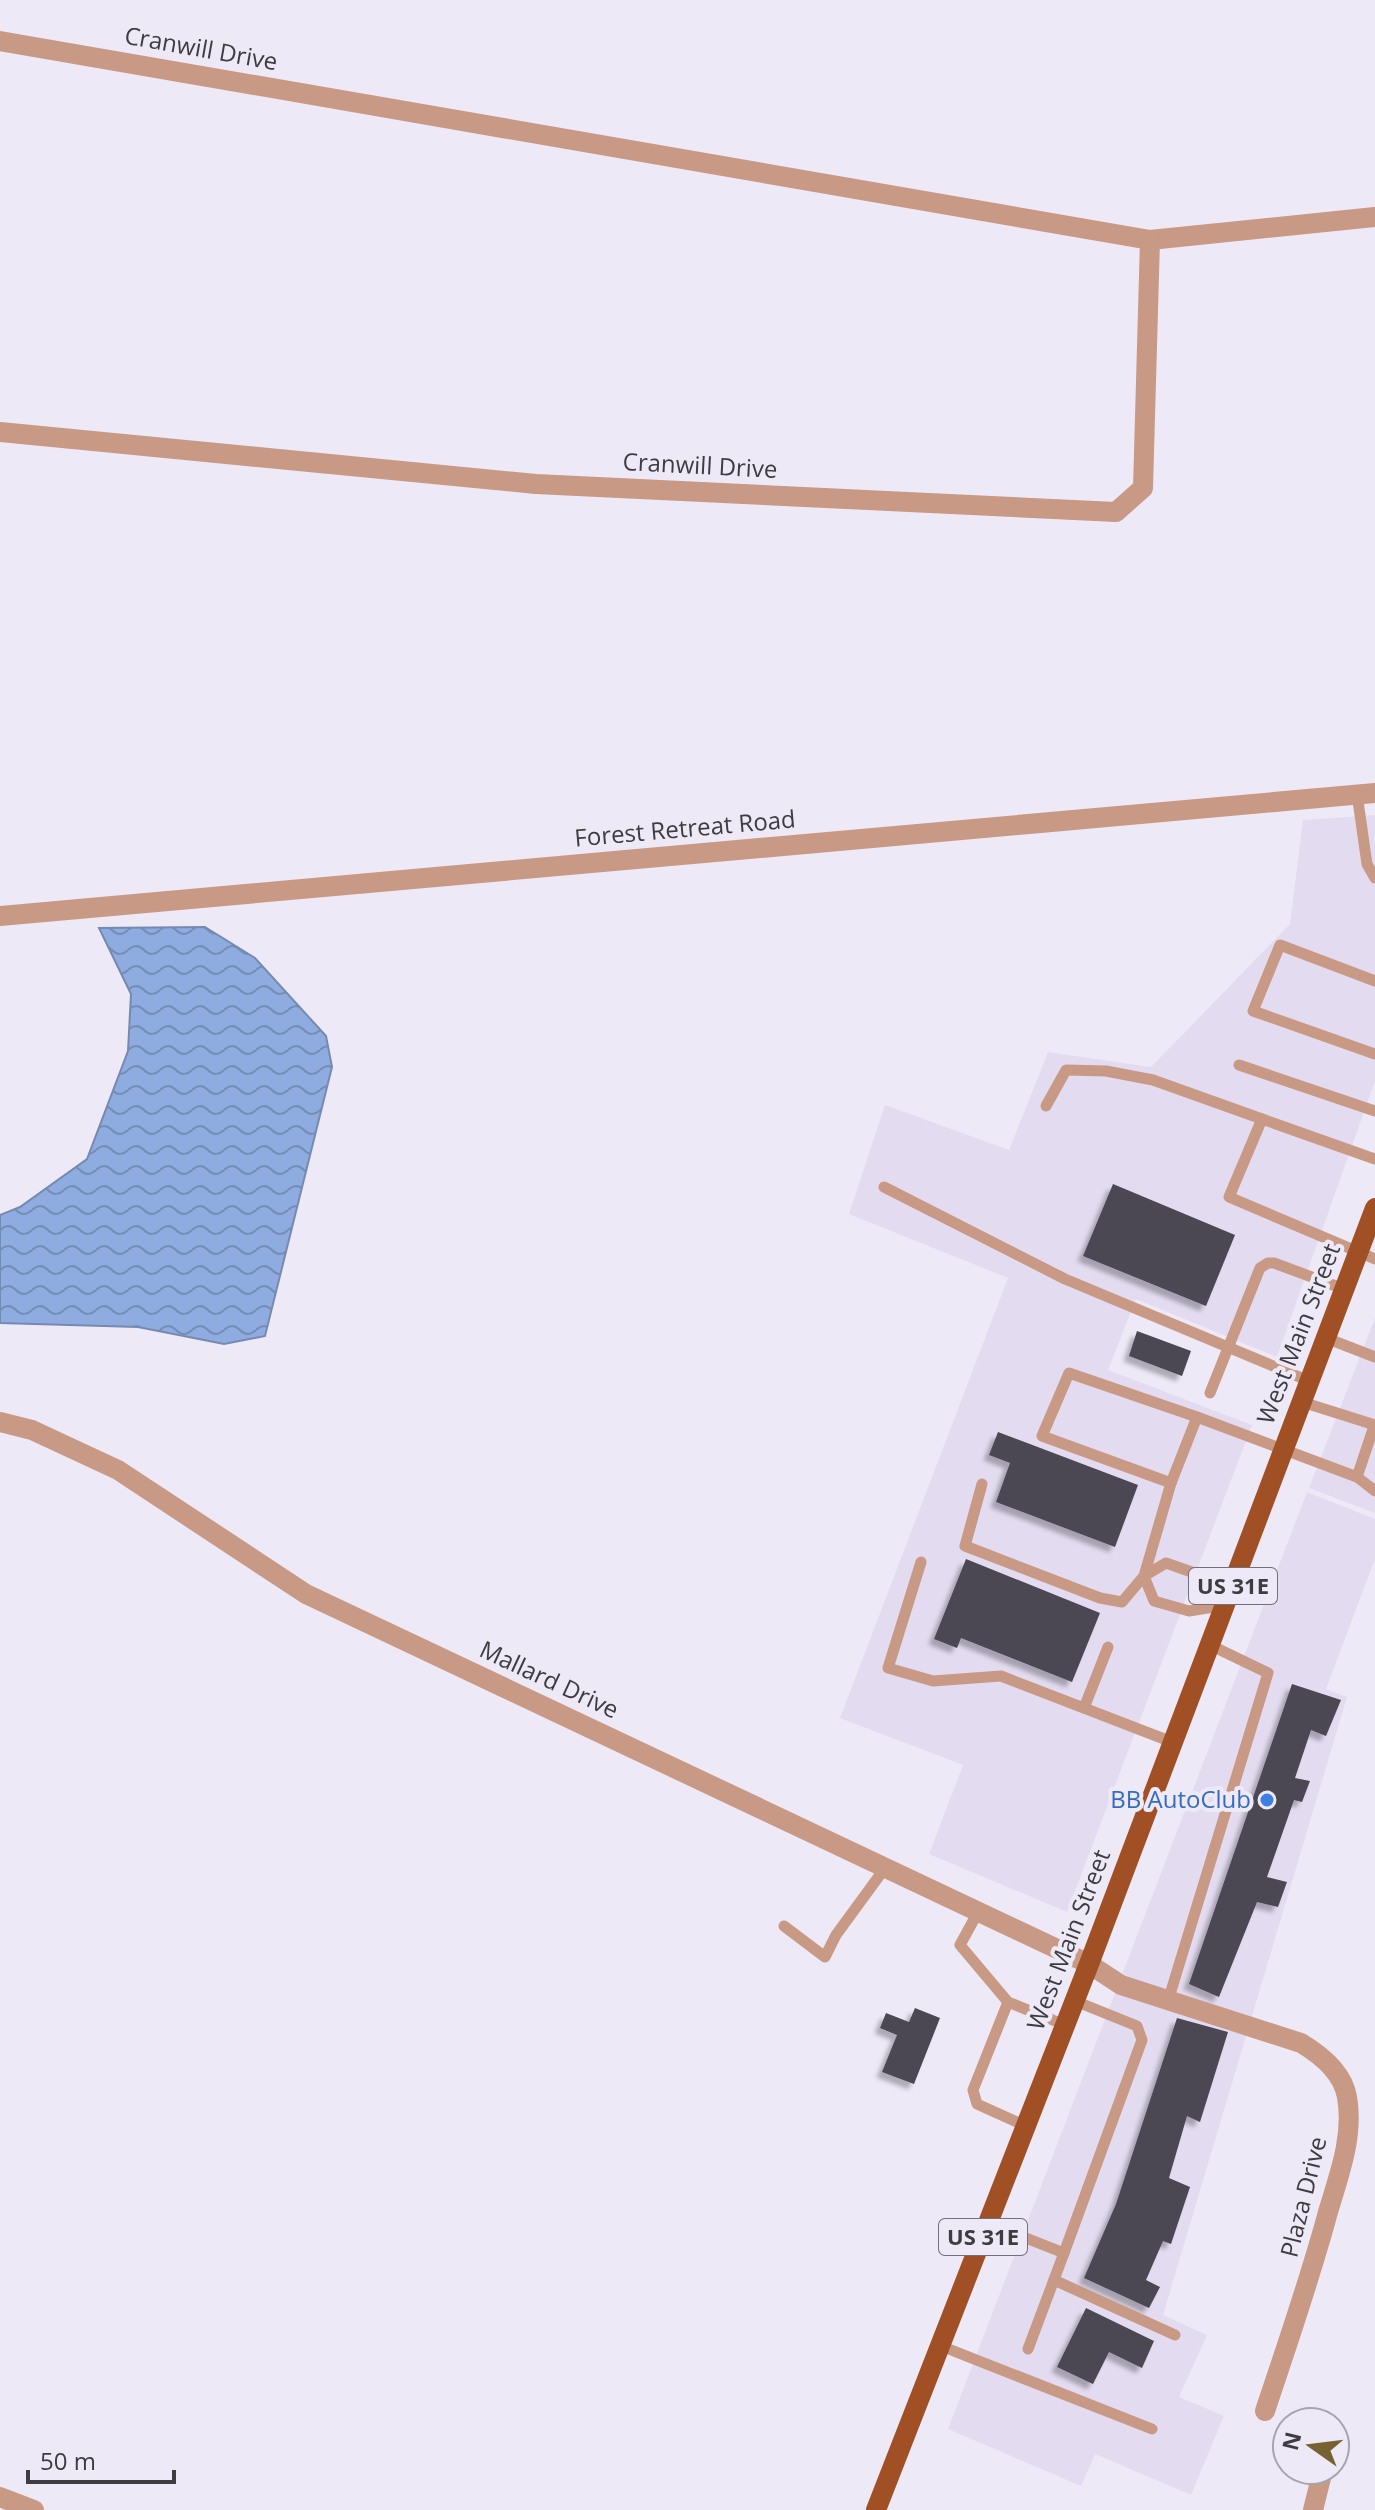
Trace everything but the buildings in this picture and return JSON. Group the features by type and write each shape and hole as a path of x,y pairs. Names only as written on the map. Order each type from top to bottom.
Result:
{"main road":[{"name":"West Main Street","path":"876,2510 1075,2001 1344,1289 1367,1255 1373,1217"}],"street":[{"name":"Cranwill Drive","path":"0,41 1150,240 1375,217"},
{"name":"Cranwill Drive","path":"0,432 536,484 1116,512 1143,488 1150,240"},
{"name":"Forest Retreat Road","path":"0,916 1366,793"},
{"name":"Mallard Drive","path":"0,1422 32,1430 118,1470 306,1594 1089,1964"},
{"name":"Plaza Drive","path":"1089,1964 1121,1985 1301,2043 1322,2055 1347,2094 1349,2122 1344,2155 1313,2268 1265,2411"},
{"path":"1313,2510 1319,2486"},
{"path":"0,2497 34,2510"}],"lane":[{"path":"1366,793 1367,864 1375,878"},
{"path":"1375,981 1280,945 1253,1011 1375,1054"},
{"path":"1239,1065 1375,1111"},
{"path":"1046,1106 1066,1070 1106,1071 1153,1080 1375,1159"},
{"path":"1262,1119 1229,1197 1367,1255"},
{"path":"884,1187 1065,1279 1309,1381"},
{"path":"1210,1393 1260,1268 1274,1263 1344,1289"},
{"path":"1326,1338 1375,1357"},
{"path":"1171,1483 1042,1436 1069,1373 1357,1477 1375,1491"},
{"path":"1302,1402 1374,1426 1357,1477"},
{"path":"982,1484 965,1546 1100,1598 1122,1602 1144,1576 1166,1563 1203,1576 1226,1605 1189,1611 1154,1601 1144,1576 1171,1483 1197,1417"},
{"path":"921,1562 888,1668 933,1681 1001,1676 1172,1742"},
{"path":"1168,2001 1268,1673 1210,1645"},
{"path":"1084,1708 1108,1647"},
{"path":"784,1926 825,1957 836,1935 885,1868"},
{"path":"978,1912 960,1945 1008,2002 1065,2025"},
{"path":"1028,2349 1142,2040 1137,2026 1075,2001"},
{"path":"1008,2002 973,2090 977,2104 1026,2126"},
{"path":"988,2223 1064,2253"},
{"path":"1054,2280 1175,2335"},
{"path":"941,2346 1152,2429"}],"shaded area":[{"path":"1375,815 1375,1081 1277,1357 1136,1299 1108,1370 1252,1425 1067,1912 929,1854 963,1765 840,1718 1008,1278 849,1214 885,1105 1009,1150 1048,1052 1151,1067 1290,924 1303,820"},
{"path":"1375,1318 1375,1513 1309,1488"},
{"path":"1307,1492 1375,1519 1375,1559 1326,1689 1347,1697 1163,2315 1207,2335 1179,2397 1224,2416 1191,2495 1095,2454 1081,2486 948,2429"}],"water":[{"path":"205,927 255,958 326,1036 332,1067 265,1336 224,1344 138,1327 0,1323 0,1215 20,1207 87,1159 128,1051 131,994 99,928"}],"place":[{"name":"BB AutoClub","path":"1267,1800"}]}
